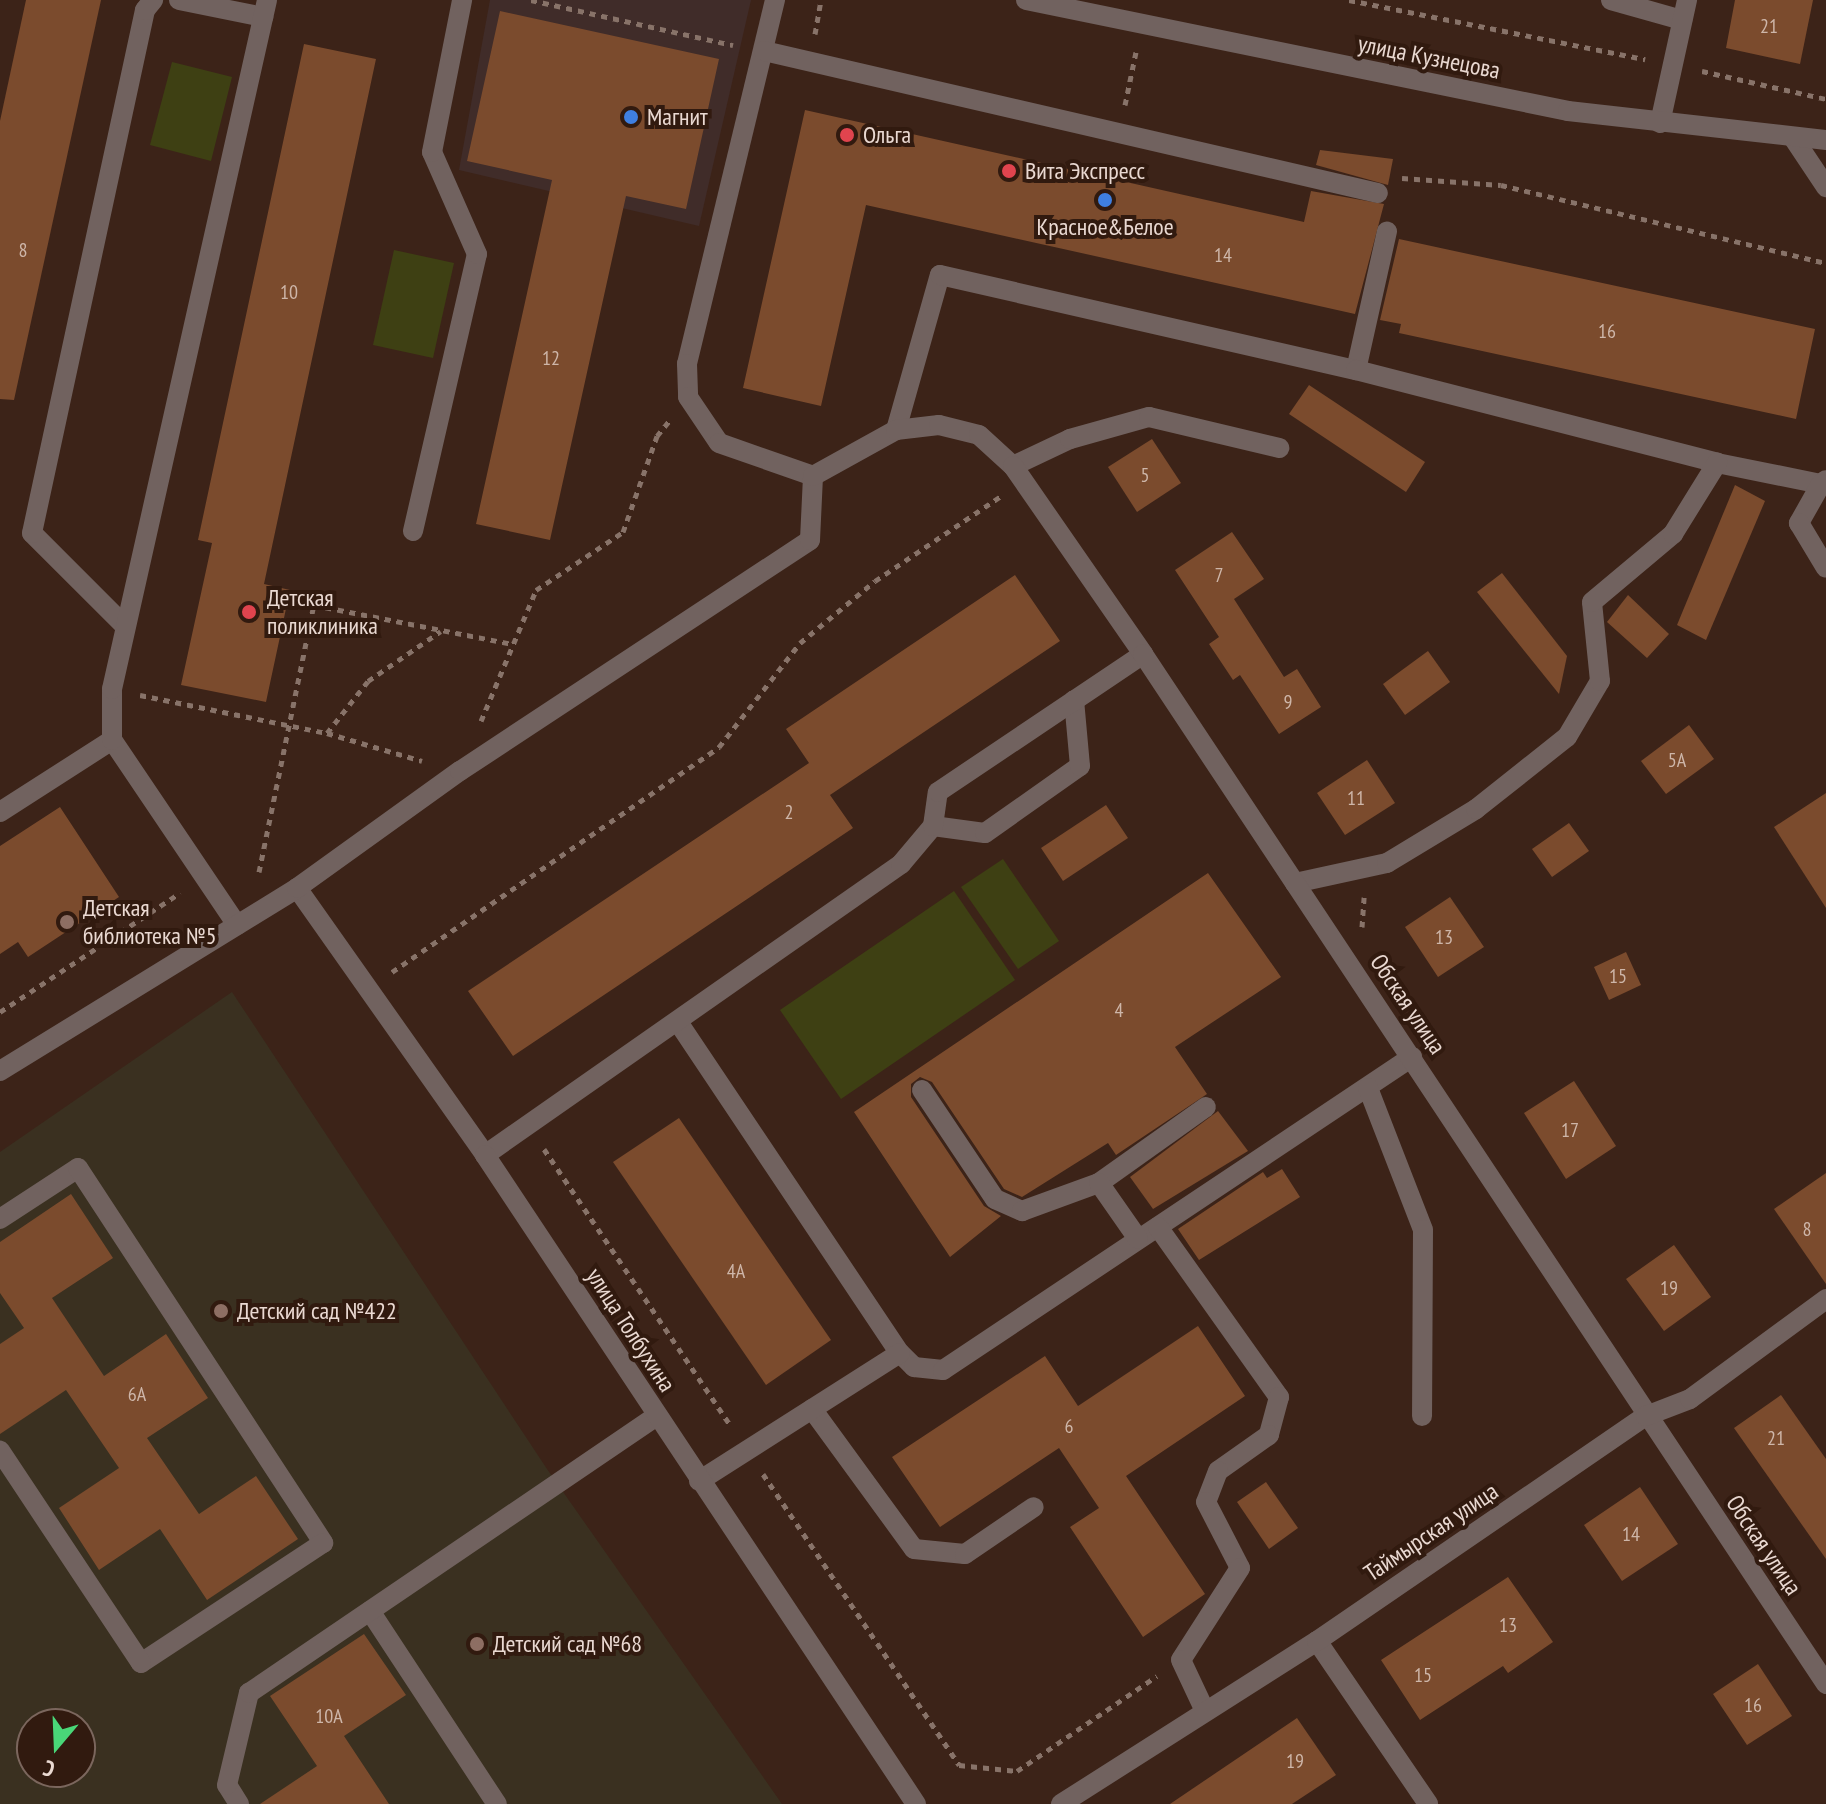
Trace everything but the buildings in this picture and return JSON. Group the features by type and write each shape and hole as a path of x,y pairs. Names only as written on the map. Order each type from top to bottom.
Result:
{"street":[{"path":"124,625 32,533 145,10 153,0"},
{"path":"179,0 265,9 124,625 112,689 112,740 237,925"},
{"path":"775,0 687,364 688,397 719,443 813,476 896,430 940,275 1356,370 1717,463 1824,482 1799,523 1826,568"},
{"name":"улица Кузнецова","path":"1026,0 1089,6 1142,24 1553,108 1794,139 1826,140"},
{"path":"1611,0 1685,10 1660,123"},
{"path":"413,531 477,254 432,152 458,1"},
{"path":"764,51 1378,193"},
{"path":"1794,139 1826,187"},
{"path":"1356,370 1387,231"},
{"path":"1019,473 1070,439 1149,417 1279,448"},
{"name":"Обская улица","path":"896,430 939,425 979,435 1019,473 1412,1057 1646,1416 1826,1684"},
{"path":"1295,883 1387,863 1476,809 1567,737 1600,681 1592,602 1673,534 1717,463"},
{"path":"0,1071 297,888 460,771 810,540 813,476"},
{"path":"485,1155 901,864 933,826 938,792 1143,654"},
{"path":"933,826 985,833 1080,766 1074,700"},
{"path":"0,812 112,740"},
{"name":"улица Толбухина","path":"297,888 485,1155 916,1804"},
{"path":"678,1022 900,1353 914,1367 943,1370 1412,1057"},
{"path":"1368,1088 1423,1230 1422,1416"},
{"path":"922,1090 995,1199 1007,1208 1022,1211 1099,1183 1206,1107"},
{"path":"0,1219 78,1168 323,1543 141,1663 0,1451"},
{"path":"1099,1183 1138,1239"},
{"path":"1158,1227 1279,1397 1269,1435 1218,1471 1206,1502 1240,1568 1181,1660 1205,1711"},
{"name":"Таймырская улица","path":"1061,1804 1317,1641 1646,1416 1690,1399 1826,1299"},
{"path":"699,1481 900,1353"},
{"path":"812,1409 914,1549 965,1554 1034,1507"},
{"path":"239,1804 227,1785 249,1693 657,1416"},
{"path":"370,1611 497,1804"},
{"path":"1317,1641 1428,1804"}],"path":[{"path":"531,0 764,51"},
{"path":"1349,0 1826,99"},
{"path":"1118,135 1142,24"},
{"path":"1378,193 1408,174 1501,185 1826,263"},
{"path":"112,689 290,728 327,733 460,771 536,590 623,532 657,436 688,397"},
{"path":"368,988 719,747 800,643 875,581 1019,473"},
{"path":"259,872 314,605 513,644"},
{"path":"327,733 368,681 442,630"},
{"path":"1360,979 1363,899 1387,863"},
{"path":"0,1012 204,877"},
{"path":"528,1125 959,1765 1017,1771 1181,1660"}],"shaded area":[{"path":"490,0 751,0 699,226 459,170"},
{"path":"172,62 232,77 211,161 150,145"},
{"path":"394,250 454,263 433,358 373,345"},
{"path":"1003,859 1059,941 1018,969 961,887"},
{"path":"954,891 1015,980 841,1099 780,1010"},
{"name":"Детский сад №422","path":"232,992 547,1469 782,1804 0,1804 0,1152"}],"place":[{"name":"Магнит","path":"631,117"},
{"name":"Ольга","path":"847,135"},
{"name":"Вита Экспресс","path":"1009,171"},
{"name":"Красное&Белое","path":"1105,200"},
{"name":"Детская поликлиника","path":"249,612"},
{"name":"Детская библиотека №5","path":"67,922"},
{"name":"Детский сад №422","path":"221,1311"},
{"name":"Детский сад №68","path":"477,1644"}]}
